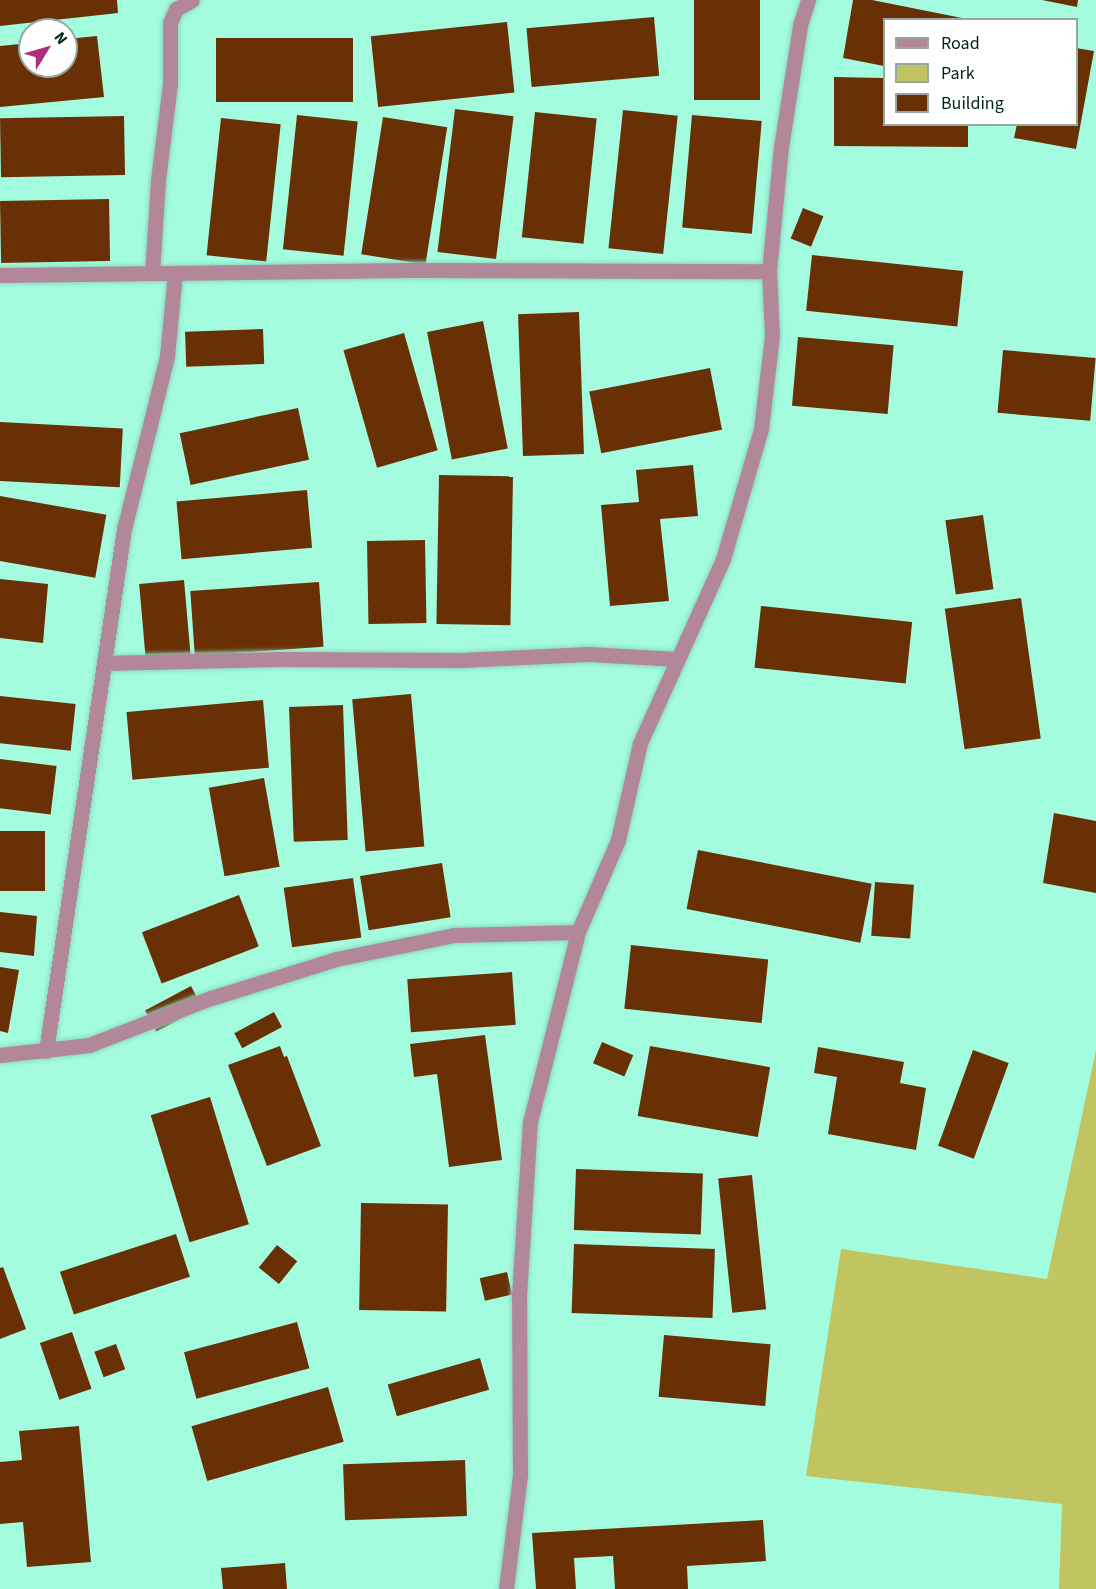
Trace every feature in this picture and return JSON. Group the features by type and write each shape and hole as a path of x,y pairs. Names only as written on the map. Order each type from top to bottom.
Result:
{"street":[{"path":"152,273 158,180 170,84 170,23 176,9 192,0"},
{"path":"506,1589 520,1475 519,1296 530,1122 578,932 618,840 640,743 723,559 762,429 772,336 769,271 781,147 800,25 808,0"},
{"path":"0,275 410,270 769,271"},
{"path":"46,1051 124,529 167,356 175,273"},
{"path":"104,663 277,659 461,660 588,654 678,659"},
{"path":"0,1055 89,1045 211,998 336,959 454,935 578,932"}],"green space":[{"path":"1096,1050 1096,1589 1059,1589 1062,1504 806,1476 841,1249 1047,1279"}],"building":[{"path":"0,0 117,0 118,13 73,18 18,18 18,24 0,26"},
{"path":"694,0 760,0 760,100 694,100"},
{"path":"853,0 872,0 962,18 883,18 883,66 843,58"},
{"path":"1042,0 1078,0 1077,7"},
{"path":"654,17 659,76 532,87 526,28"},
{"path":"507,22 514,93 378,107 371,36"},
{"path":"97,36 104,97 0,107 0,46 18,44 18,78 78,78 78,38"},
{"path":"216,38 353,38 353,102 216,102"},
{"path":"1078,48 1094,51 1076,149 1014,138 1017,126 1078,126"},
{"path":"834,77 883,78 883,126 968,126 968,147 834,146"},
{"path":"455,109 514,116 496,259 437,252"},
{"path":"623,110 678,116 663,254 608,248"},
{"path":"535,112 597,118 583,244 522,237"},
{"path":"297,115 358,121 344,256 283,249"},
{"path":"692,115 762,121 752,234 682,228"},
{"path":"124,116 125,175 1,177 0,118"},
{"path":"383,117 447,127 425,264 361,254"},
{"path":"221,118 281,124 266,262 207,255"},
{"path":"109,199 110,261 1,263 0,201"},
{"path":"803,208 823,216 811,247 791,239"},
{"path":"812,255 963,271 957,327 806,311"},
{"path":"579,312 584,454 523,456 518,314"},
{"path":"483,321 508,449 452,459 427,332"},
{"path":"263,329 264,364 186,367 185,332"},
{"path":"404,333 438,450 377,468 343,350"},
{"path":"798,337 894,345 888,414 792,406"},
{"path":"1003,350 1096,358 1090,421 998,413"},
{"path":"710,368 722,430 601,453 589,391"},
{"path":"298,408 309,460 191,485 180,433"},
{"path":"0,422 123,428 120,487 0,481"},
{"path":"693,465 698,516 660,519 669,601 610,606 601,505 639,502 636,470"},
{"path":"439,475 513,476 510,625 436,624"},
{"path":"307,490 312,548 182,559 176,501"},
{"path":"0,496 106,515 95,578 0,561"},
{"path":"983,515 993,589 956,595 945,520"},
{"path":"425,540 426,623 368,624 367,541"},
{"path":"0,579 48,584 43,643 0,638"},
{"path":"184,580 190,654 146,658 139,584"},
{"path":"319,582 324,647 195,656 190,591"},
{"path":"1021,598 1041,739 965,749 945,609"},
{"path":"761,606 912,622 906,684 755,668"},
{"path":"411,694 424,846 366,852 352,699"},
{"path":"0,696 76,704 71,751 0,743"},
{"path":"263,700 269,768 132,780 127,712"},
{"path":"343,705 348,840 294,842 289,707"},
{"path":"0,759 57,766 51,815 0,808"},
{"path":"264,778 280,867 224,876 209,788"},
{"path":"1054,813 1096,821 1096,893 1043,883"},
{"path":"0,831 45,831 45,891 0,891"},
{"path":"698,850 872,884 860,943 687,909"},
{"path":"442,863 451,917 369,930 360,876"},
{"path":"353,878 361,937 292,947 284,888"},
{"path":"875,882 914,885 910,939 871,936"},
{"path":"239,895 259,946 162,984 142,932"},
{"path":"0,912 37,916 34,956 0,952"},
{"path":"631,945 768,959 762,1023 624,1009"},
{"path":"0,967 19,970 8,1033 0,1031"},
{"path":"512,972 516,1025 411,1032 407,979"},
{"path":"191,986 202,1007 156,1032 145,1010"},
{"path":"274,1012 282,1027 242,1048 234,1033"},
{"path":"485,1035 502,1160 449,1167 437,1074 414,1077 410,1044"},
{"path":"602,1042 633,1055 624,1076 593,1063"},
{"path":"280,1046 284,1057 287,1056 321,1146 267,1166 228,1065"},
{"path":"650,1046 770,1067 758,1137 638,1116"},
{"path":"818,1047 904,1062 900,1083 926,1088 916,1150 828,1134 837,1077 814,1073"},
{"path":"973,1050 1009,1063 974,1159 938,1146"},
{"path":"210,1097 249,1224 190,1242 151,1115"},
{"path":"576,1169 703,1173 701,1234 574,1230"},
{"path":"752,1175 766,1309 732,1313 718,1179"},
{"path":"361,1203 448,1205 446,1312 359,1310"},
{"path":"176,1234 190,1277 74,1314 60,1272"},
{"path":"574,1244 715,1249 713,1318 572,1313"},
{"path":"277,1245 297,1261 279,1284 259,1268"},
{"path":"3,1267 26,1329 0,1339 0,1268"},
{"path":"507,1272 512,1294 485,1301 480,1278"},
{"path":"297,1322 309,1368 196,1399 184,1352"},
{"path":"72,1332 92,1389 59,1400 40,1343"},
{"path":"664,1335 771,1344 765,1406 659,1397"},
{"path":"116,1344 125,1369 104,1377 94,1352"},
{"path":"480,1358 489,1390 397,1416 388,1384"},
{"path":"328,1387 344,1442 207,1481 192,1426"},
{"path":"79,1426 91,1562 27,1567 23,1522 0,1524 0,1462 22,1460 19,1431"},
{"path":"465,1460 467,1516 345,1520 343,1464"},
{"path":"763,1520 766,1561 687,1566 688,1589 615,1589 613,1556 574,1558 576,1589 536,1589 532,1533"},
{"path":"285,1563 287,1589 223,1589 221,1568"}]}
